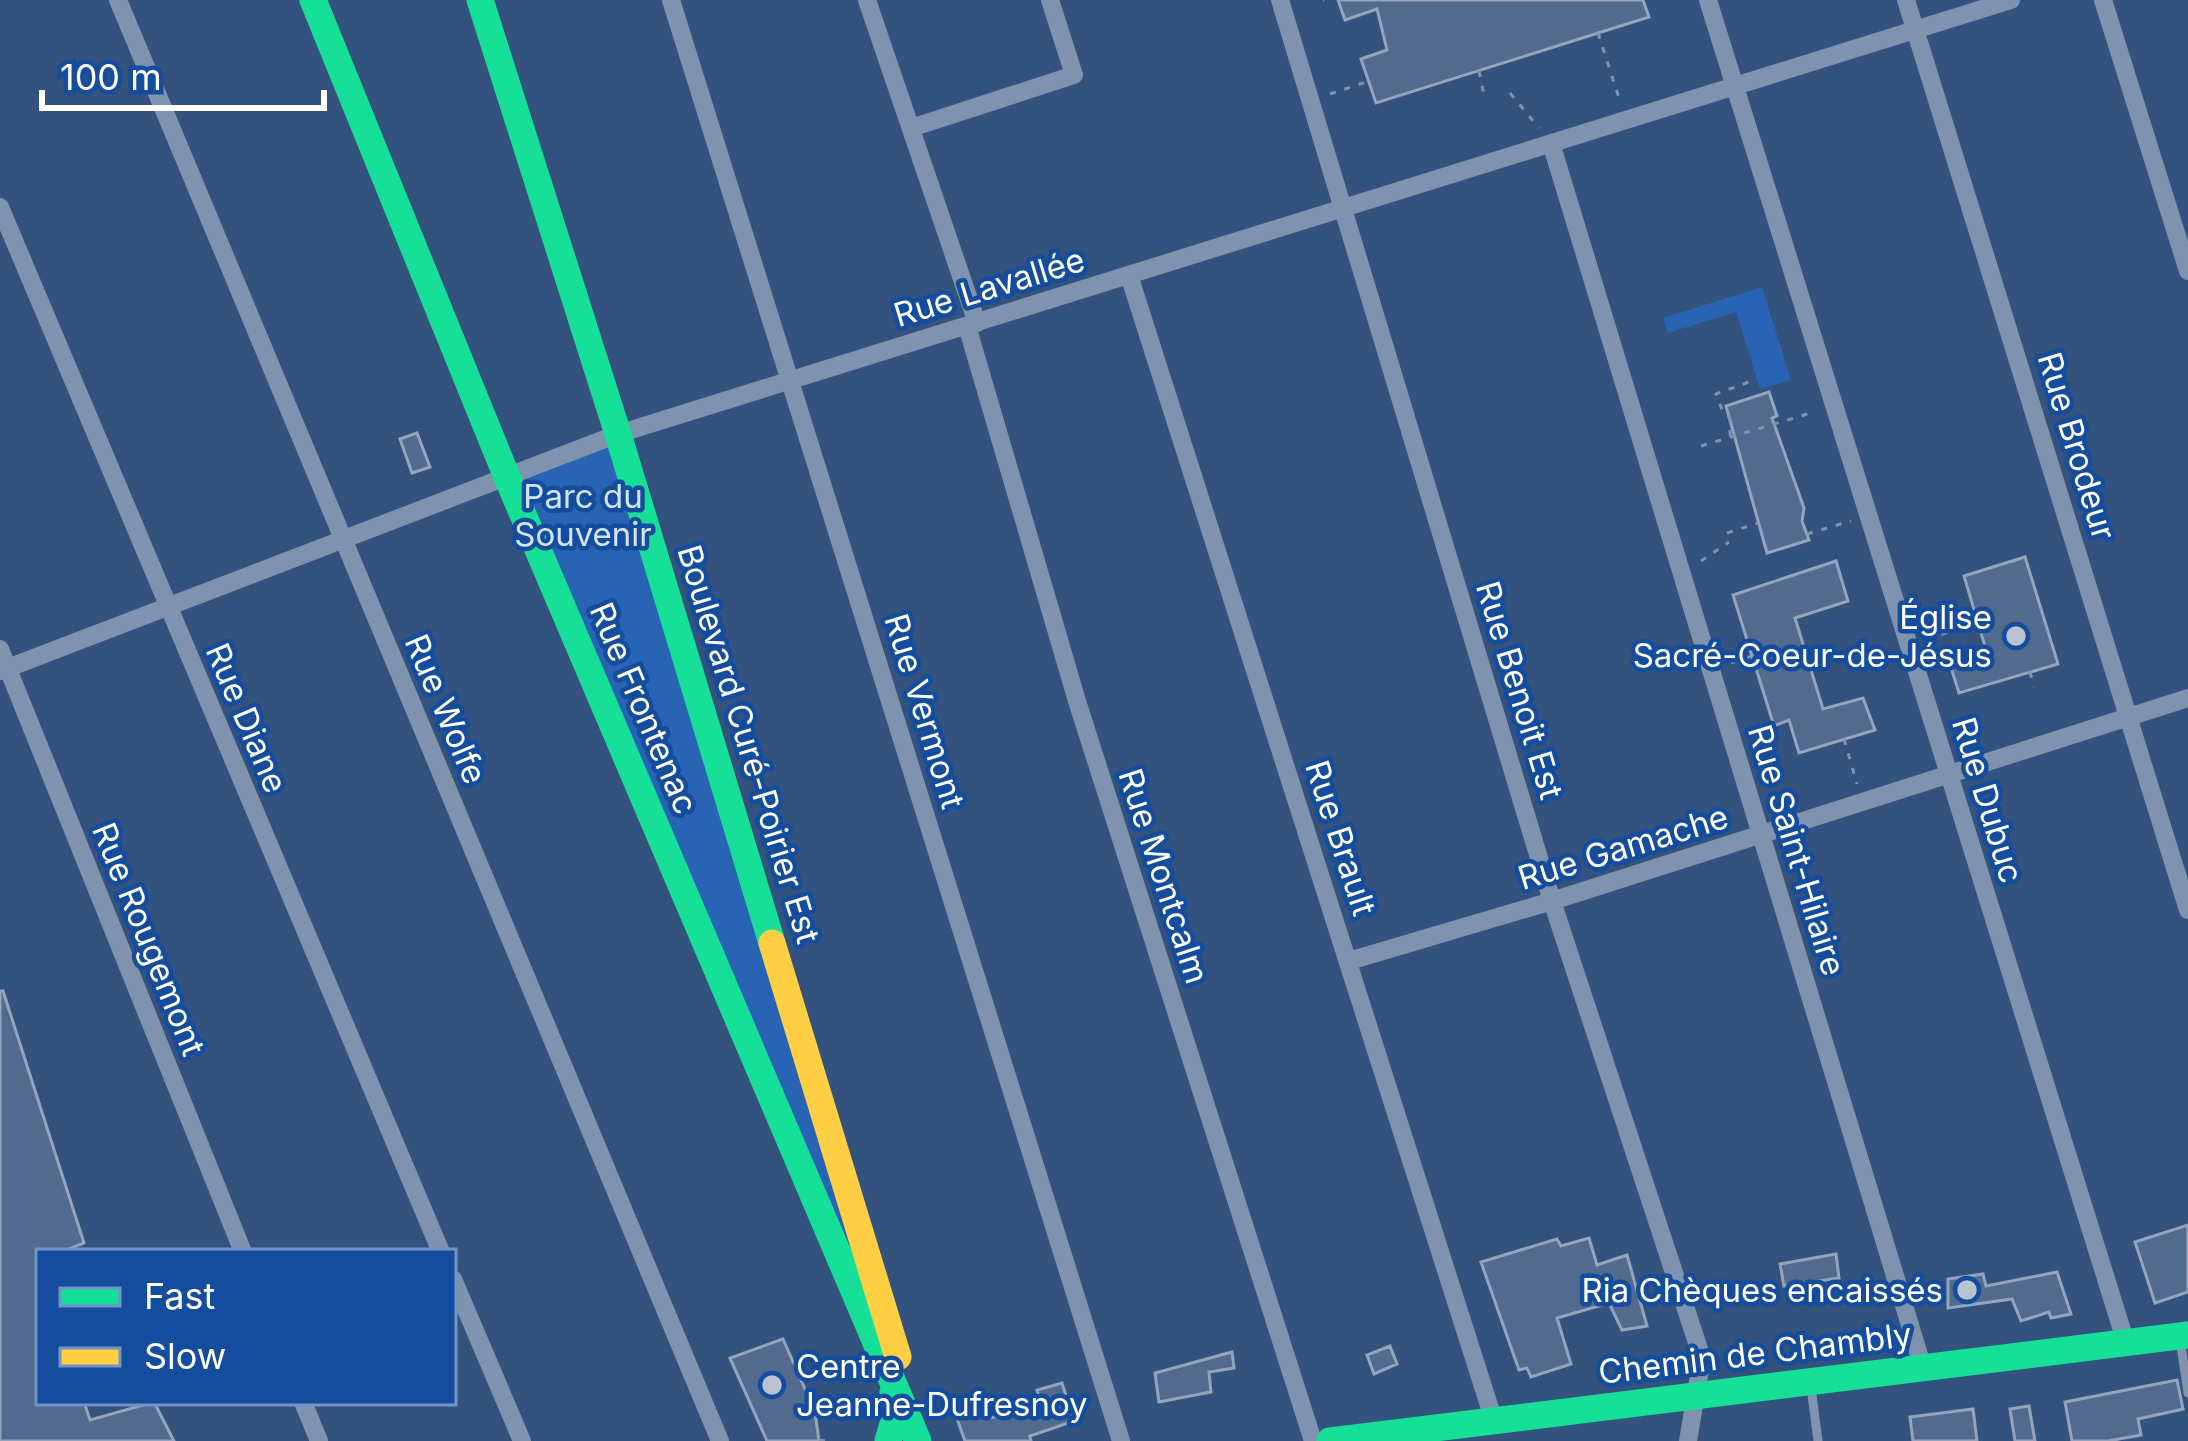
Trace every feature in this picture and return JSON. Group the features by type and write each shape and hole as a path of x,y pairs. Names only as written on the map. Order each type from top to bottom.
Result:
{"main road":[{"name":"Rue Frontenac","path":"313,0 507,477 921,1441"},
{"name":"Boulevard Curé-Poirier Est","path":"481,0 618,434 921,1441"},
{"name":"Chemin de Chambly","path":"1330,1441 2184,1336"},
{"path":"888,1441 895,1417 892,1382"}],"street":[{"name":"Rue Wolfe","path":"118,0 720,1441"},
{"name":"Rue Vermont","path":"670,0 1121,1441"},
{"name":"Rue Montcalm","path":"867,0 972,324 1077,701 1313,1441"},
{"path":"910,128 1074,75 1050,0"},
{"name":"Rue Benoit Est","path":"1280,0 1552,901 1702,1358 1688,1441"},
{"name":"Rue Dubuc","path":"1708,0 2126,1343"},
{"name":"Rue Brodeur","path":"1906,0 2188,910"},
{"name":"Rue Lavallée","path":"3,663 167,607 618,434 2011,0"},
{"path":"2103,0 2188,272"},
{"name":"Rue Saint-Hilaire","path":"1552,143 1923,1368"},
{"name":"Rue Diane","path":"0,207 441,1249"},
{"name":"Rue Brault","path":"1130,275 1494,1421"},
{"name":"Rue Rougemont","path":"3,663 242,1249"},
{"name":"Rue Gamache","path":"1349,961 2188,698"},
{"path":"456,1286 522,1441"},
{"path":"304,1405 319,1441"}],"lane":[{"path":"2184,1336 2188,1393"},
{"path":"1810,1382 1818,1441"}],"path":[{"path":"1598,33 1626,120"},
{"path":"1479,71 1485,100"},
{"path":"1311,100 1369,81"},
{"path":"1510,93 1552,143"},
{"path":"1730,437 1730,418 1716,394 1757,379"},
{"path":"1701,446 1833,406"},
{"path":"1807,534 1868,517"},
{"path":"1726,533 1758,523"},
{"path":"1682,574 1729,542"},
{"path":"1908,645 1979,623"},
{"path":"1711,669 1752,656"},
{"path":"2030,672 2034,687"},
{"path":"1844,739 1863,803"},
{"path":"815,1412 841,1398"},
{"path":"819,1440 827,1441"}],"green space":[{"path":"1762,287 1791,380 1760,389 1736,312 1668,333 1663,318"},
{"name":"Parc du Souvenir","path":"618,434 924,1441 507,477"}],"building":[{"path":"1338,0 1643,0 1649,17 1376,103 1361,59 1387,50 1377,9 1345,20"},
{"path":"1769,392 1777,416 1772,418 1804,508 1802,521 1809,540 1767,553 1726,406"},
{"path":"417,433 430,467 412,473 400,439"},
{"name":"Église Sacré-Coeur-de-Jésus","path":"2025,557 2058,664 1959,693 1950,664 1987,653 1964,576"},
{"path":"1836,561 1848,601 1795,618 1823,709 1863,698 1875,730 1799,753 1789,720 1774,726 1733,595"},
{"path":"3,991 84,1243 69,1249 36,1249 36,1405 85,1405 90,1420 156,1405 174,1441 0,1441"},
{"path":"2188,1225 2188,1292 2155,1303 2135,1242"},
{"path":"1589,1238 1597,1265 1627,1255 1647,1326 1622,1330 1609,1303 1557,1318 1571,1364 1531,1377 1527,1368 1519,1370 1481,1262 1557,1239 1561,1246"},
{"path":"1836,1254 1839,1278 1784,1286 1780,1264"},
{"path":"2057,1272 2071,1314 2051,1318 2049,1312 2021,1321 2012,1299 1948,1308 1948,1279 1983,1274 1986,1286"},
{"name":"Centre Jeanne-Dufresnoy","path":"783,1339 815,1412 819,1441 767,1441 730,1358"},
{"path":"1390,1346 1397,1364 1374,1374 1367,1355"},
{"path":"1232,1352 1234,1368 1209,1372 1211,1392 1159,1402 1155,1373"},
{"path":"2177,1380 2183,1409 2138,1419 2141,1435 2072,1441 2065,1402"},
{"path":"1062,1383 1074,1421 1030,1436 1031,1441 965,1441 951,1402 977,1394 984,1419 1042,1408 1037,1390"},
{"path":"2029,1406 2035,1441 2015,1441 2010,1409"},
{"path":"1973,1409 1977,1441 1913,1441 1910,1417"}],"traffic: fast":[{"path":"313,0 507,477 918,1441"},
{"path":"480,0 772,943"},
{"path":"1330,1441 2188,1335"},
{"path":"888,1441 895,1417 893,1392"}],"traffic: slow":[{"path":"772,943 898,1357"}],"place":[{"name":"Église Sacré-Coeur-de-Jésus","path":"2016,636"},
{"name":"Ria Chèques encaissés","path":"1967,1290"},
{"name":"Centre Jeanne-Dufresnoy","path":"772,1385"}]}
